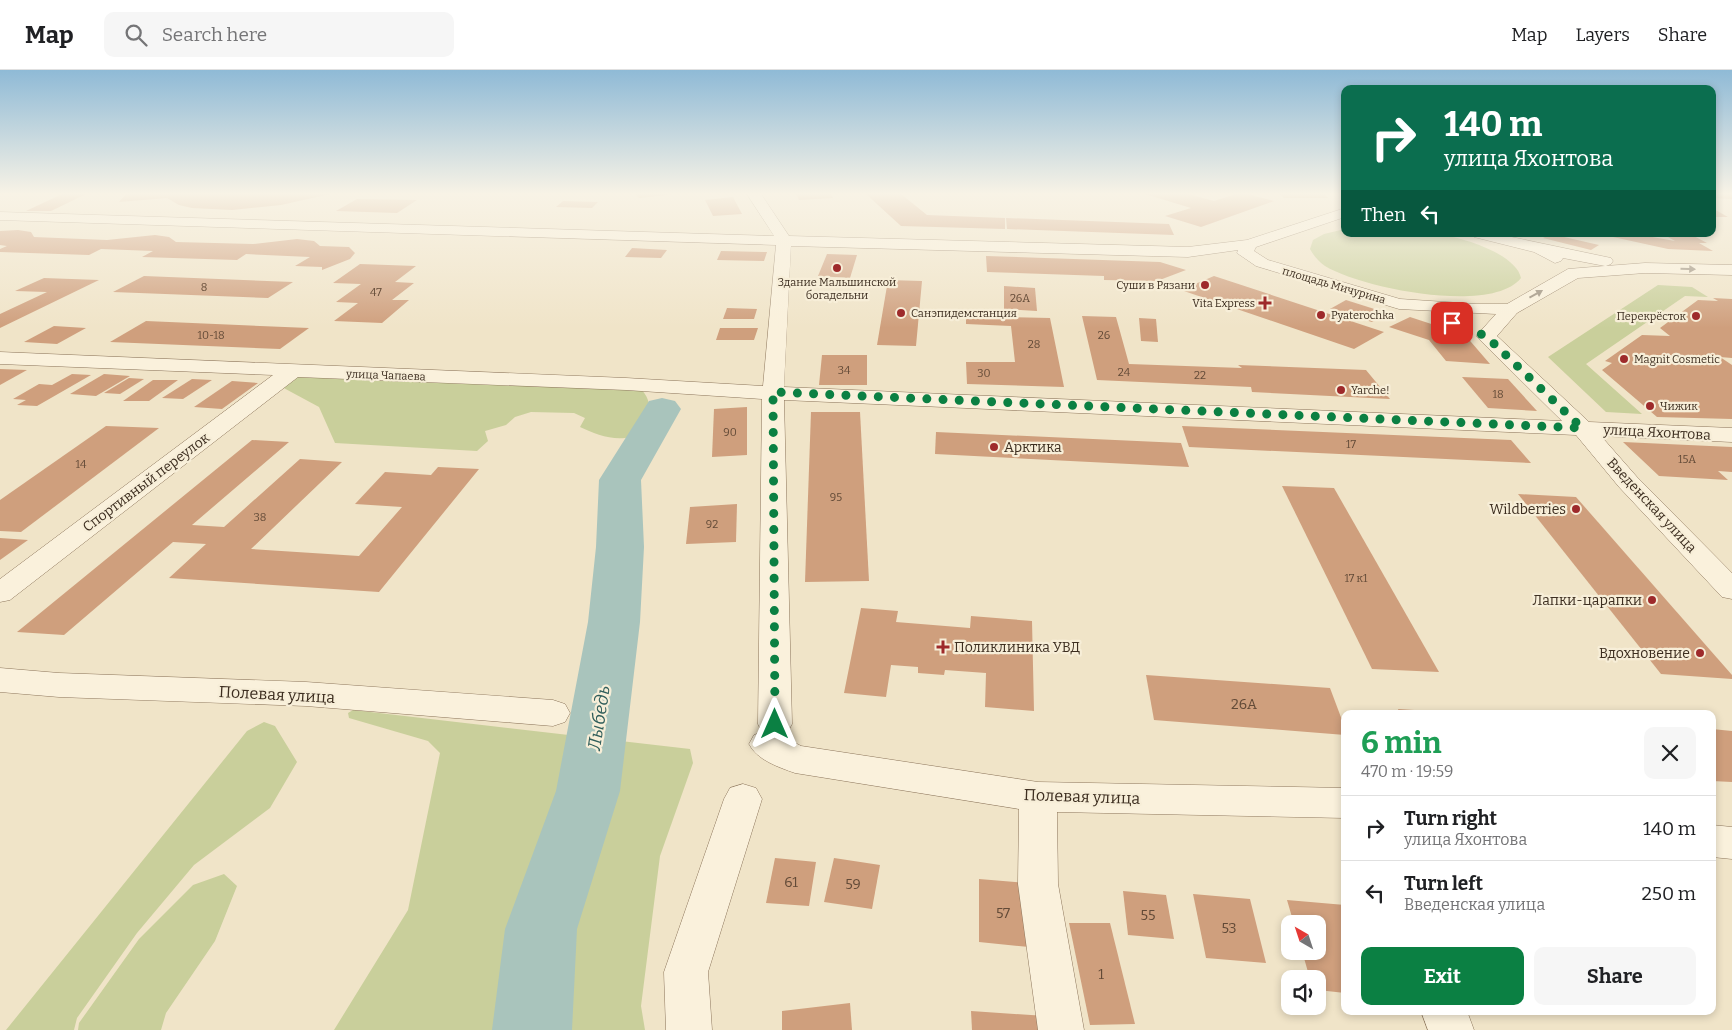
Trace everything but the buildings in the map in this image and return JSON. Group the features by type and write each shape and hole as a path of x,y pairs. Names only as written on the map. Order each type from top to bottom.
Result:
{"street":[{"path":"738,239 1188,252 1262,263"},
{"path":"1188,252 1249,244 1264,239"},
{"path":"1499,239 1540,249 1645,268"},
{"path":"773,392 784,240"},
{"name":"площадь Мичурина","path":"1249,244 1245,253 1262,263 1399,304 1432,307 1511,309"},
{"path":"1540,249 1567,266 1574,273"},
{"path":"1472,331 1574,273 1645,268 1732,270"},
{"name":"Введенская улица","path":"1399,304 1472,331 1582,428 1628,482 1732,590"},
{"name":"улица Чапаева","path":"0,358 626,384 773,392"},
{"name":"Спортивный переулок","path":"0,593 292,371"},
{"name":"улица Яхонтова","path":"773,392 1732,435"},
{"name":"Полевая улица","path":"773,392 770,734 795,759 1038,797 1341,803"},
{"name":"Полевая улица","path":"0,680 59,685 306,694 553,714"},
{"path":"1038,797 1038,884 1061,1030"},
{"path":"689,1030 686,972 742,800"},
{"path":"1716,841 1732,843"},
{"path":"1445,1015 1450,1030"}],"green space":[{"path":"1459,239 1497,253 1517,269 1521,278 1506,289 1483,295 1426,294 1395,289 1367,282 1325,266 1310,249 1313,240"},
{"path":"1658,285 1692,287 1708,297 1685,296 1586,364 1642,414 1606,412 1548,357"},
{"path":"295,373 641,389 646,396 650,412 645,426 640,432 625,438 608,437 580,427 585,418 574,413 531,412 515,417 506,425 485,431 488,441 477,451 335,443 319,407 280,386"},
{"path":"353,710 690,749 693,763 660,856 641,1006 645,1030 334,1030 408,910 440,753 428,741 349,718 348,713"},
{"path":"264,722 275,726 297,762 270,808 194,865 137,933 77,1018 74,1030 6,1030 247,731"},
{"path":"224,874 237,886 215,941 166,1013 161,1030 78,1030 79,1023 139,939 193,885"}],"waterway":[{"name":"Лыбедь","path":"532,1030 541,929 588,791 614,622 620,547 620,480 662,409"}],"place":[{"name":"Здание Мальшинской богадельни","path":"837,268"},
{"name":"Суши в Рязани","path":"1205,285"},
{"name":"Vita Express","path":"1265,303"},
{"name":"Санэпидемстанция","path":"901,313"},
{"name":"Pyaterochka","path":"1321,315"},
{"name":"Перекрёсток","path":"1696,316"},
{"name":"Magnit Cosmetic","path":"1624,359"},
{"name":"Yarche!","path":"1341,390"},
{"name":"Чижик","path":"1650,406"},
{"name":"Арктика","path":"994,447"},
{"name":"Wildberries","path":"1576,509"},
{"name":"Лапки-царапки","path":"1652,600"},
{"name":"Поликлиника УВД","path":"943,647"},
{"name":"Вдохновение","path":"1700,653"}],"route":[{"path":"775,724 773,392 1582,428 1486,336 1452,323"}]}
